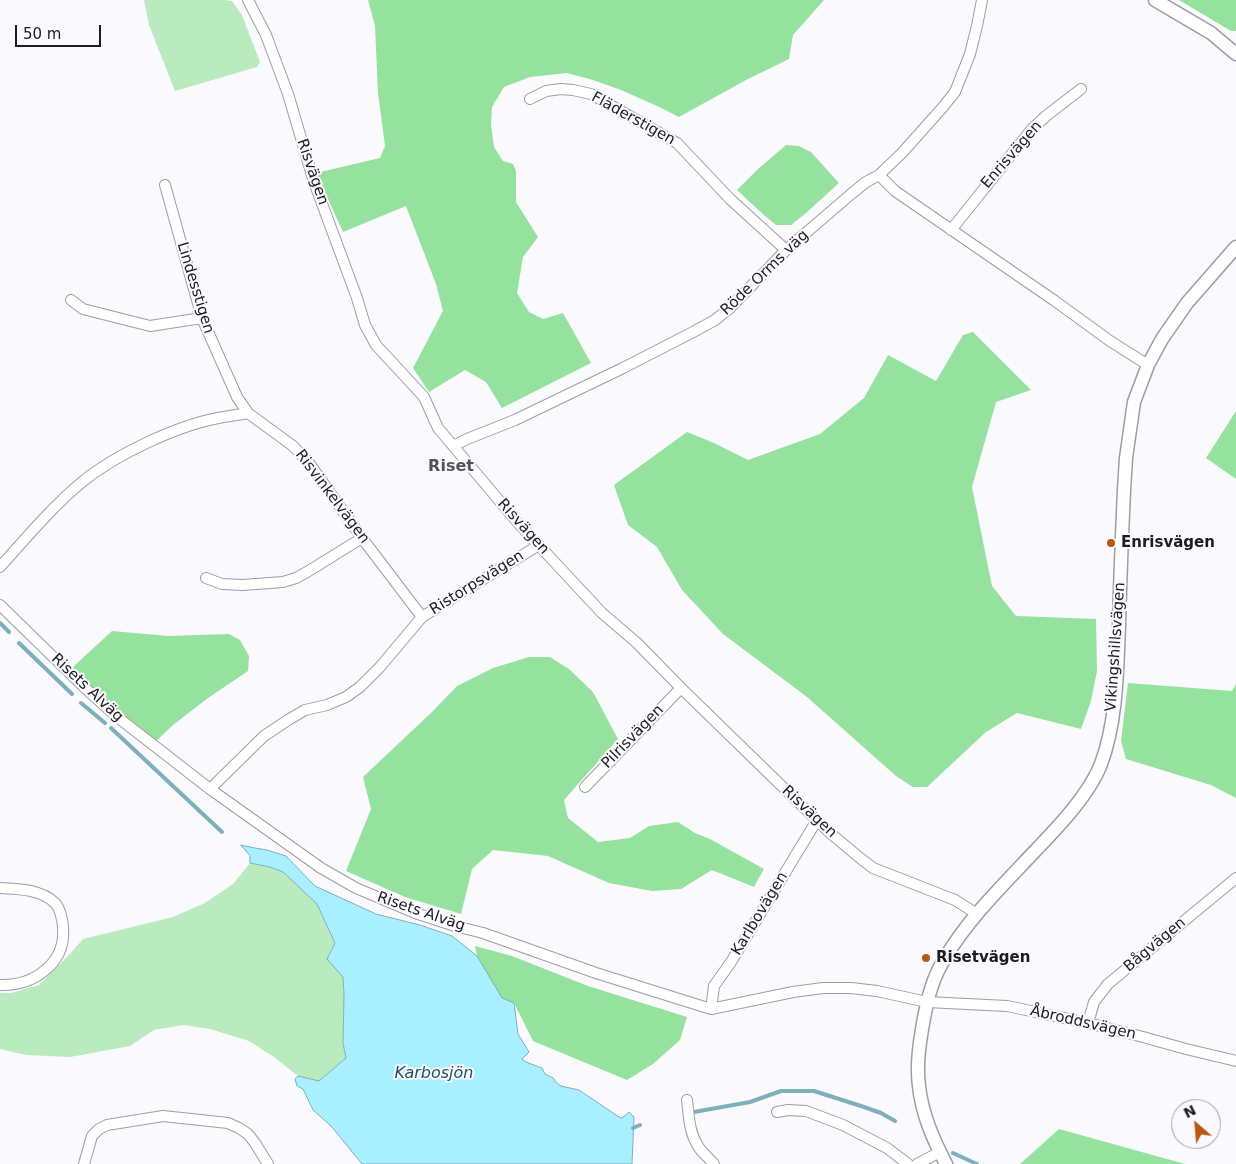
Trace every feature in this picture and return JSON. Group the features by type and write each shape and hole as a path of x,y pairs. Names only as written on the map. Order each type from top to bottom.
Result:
{"street":[{"name":"Risvägen","path":"248,0 266,35 288,94 314,182 357,298 365,325 376,345 424,397 438,428 519,524 602,613 637,643 817,820 873,868 955,900 977,914"},
{"name":"Röde Orms väg","path":"453,446 467,438 515,420 623,368 715,320 730,308 786,250 866,182 879,175 902,153 943,107 955,92 970,54 982,0"},
{"path":"1155,0 1211,33 1236,54"},
{"name":"Fläderstigen","path":"530,99 546,92 561,89 591,94 677,143 730,199 786,250"},
{"name":"Enrisvägen","path":"951,230 1032,129 1081,89"},
{"path":"879,175 895,191 1148,365"},
{"name":"Lindesstigen","path":"165,185 202,318 237,397 248,413"},
{"name":"Vikingshillsvägen","path":"946,1164 928,1124 919,1086 918,1060 920,1038 931,987 945,958 965,929 1068,814 1092,781 1100,765 1115,702 1126,458 1134,402 1148,365 1167,332 1187,303 1236,247"},
{"path":"71,300 83,309 150,326 202,318"},
{"path":"0,567 53,509 82,482 110,462 152,440 186,427 217,418 248,413"},
{"name":"Risvinkelvägen","path":"248,413 294,446 309,463 362,538 422,617"},
{"path":"206,578 222,584 243,585 283,582 307,572 362,538"},
{"name":"Ristorpsvägen","path":"210,789 264,736 280,725 305,710 327,705 346,697 360,687 380,667 422,617 539,545"},
{"name":"Risets Alväg","path":"0,605 84,688 116,716 210,789 321,868 356,888 415,913 484,933 596,973 711,1009 793,992 823,988 851,988 877,991 927,1002"},
{"name":"Pilrisvägen","path":"585,787 681,688"},
{"name":"Karlbovägen","path":"711,1009 714,986 731,962 817,820"},
{"name":"Bågvägen","path":"1088,1023 1094,1002 1108,984 1236,878"},
{"path":"0,888 23,889 44,895 56,904 63,922 64,942 59,954 41,974 24,983 7,986 0,985"},
{"name":"Åbroddsvägen","path":"927,1002 1007,1006 1143,1036 1236,1061"},
{"path":"687,1100 692,1132 699,1147 714,1164"},
{"path":"777,1112 788,1110 806,1111 843,1125 887,1148 908,1164"},
{"path":"84,1164 92,1136 107,1124 164,1116 228,1123 239,1128 248,1134 268,1164"},
{"path":"917,1164 940,1152"}],"green space":[{"path":"144,0 232,1 242,15 260,62 257,67 175,91 149,25"},
{"path":"368,0 824,0 793,35 789,59 679,117 621,90 567,73 530,77 504,87 492,107 491,125 494,147 503,161 513,164 516,171 516,202 538,237 523,257 517,293 529,312 543,319 563,313 591,363 502,408 486,382 465,370 429,392 413,368 443,311 436,284 406,206 343,232 316,173 380,158 385,146 378,93 375,26"},
{"path":"1179,0 1236,0 1236,31 1231,31"},
{"path":"786,145 799,146 811,152 839,183 791,225 776,225 737,190"},
{"path":"973,332 1031,390 996,402 972,487 992,586 1016,616 1096,619 1097,671 1091,701 1081,729 1017,713 986,732 927,787 913,787 896,776 807,697 723,634 682,590 657,547 628,525 614,485 687,432 748,460 820,434 864,398 888,355 936,381 963,335"},
{"path":"1236,411 1236,479 1206,458"},
{"path":"112,631 168,636 229,634 240,640 249,656 248,671 208,698 173,725 152,745 87,688 73,669"},
{"path":"529,657 550,657 569,669 593,692 618,739 564,800 568,818 598,842 630,838 649,826 678,822 764,869 754,887 712,870 681,889 652,891 609,883 548,856 493,850 472,869 461,914 405,897 346,871 371,809 363,777 457,686 493,668"},
{"path":"1128,683 1232,691 1236,684 1236,798 1211,785 1126,759 1121,741"},
{"path":"250,863 283,872 317,904 335,943 327,959 343,976 343,1043 346,1058 319,1081 298,1076 274,1057 249,1041 210,1029 183,1025 154,1030 130,1046 70,1057 26,1055 0,1049 0,993 11,993 39,985 83,939 173,917 205,903 233,884"},
{"path":"475,946 512,956 588,986 687,1017 680,1040 653,1064 627,1080 533,1041 514,1003 502,998 477,956"},
{"path":"1059,1129 1185,1164 1020,1164"}],"water":[{"name":"Karbosjön","path":"241,845 286,856 315,886 376,914 420,925 452,936 477,956 502,998 514,1003 518,1034 529,1052 522,1059 542,1068 545,1074 553,1078 561,1086 579,1090 619,1117 622,1118 629,1112 634,1117 632,1164 362,1164 331,1126 313,1110 303,1089 297,1086 295,1079 298,1076 319,1081 346,1058 343,1043 343,977 327,959 335,943 317,904 283,872 250,863 250,856"}],"waterway":[{"path":"0,623 9,632"},
{"path":"19,643 72,694"},
{"path":"81,703 105,723"},
{"path":"111,728 222,832"},
{"path":"694,1112 750,1102 781,1091 814,1091 881,1113 895,1121"},
{"path":"633,1128 640,1125"},
{"path":"953,1153 977,1164"}],"place":[{"name":"Enrisvägen","path":"1111,543"},
{"name":"Risetvägen","path":"926,958"}],"district":[{"name":"Riset","path":"451,467"}]}
